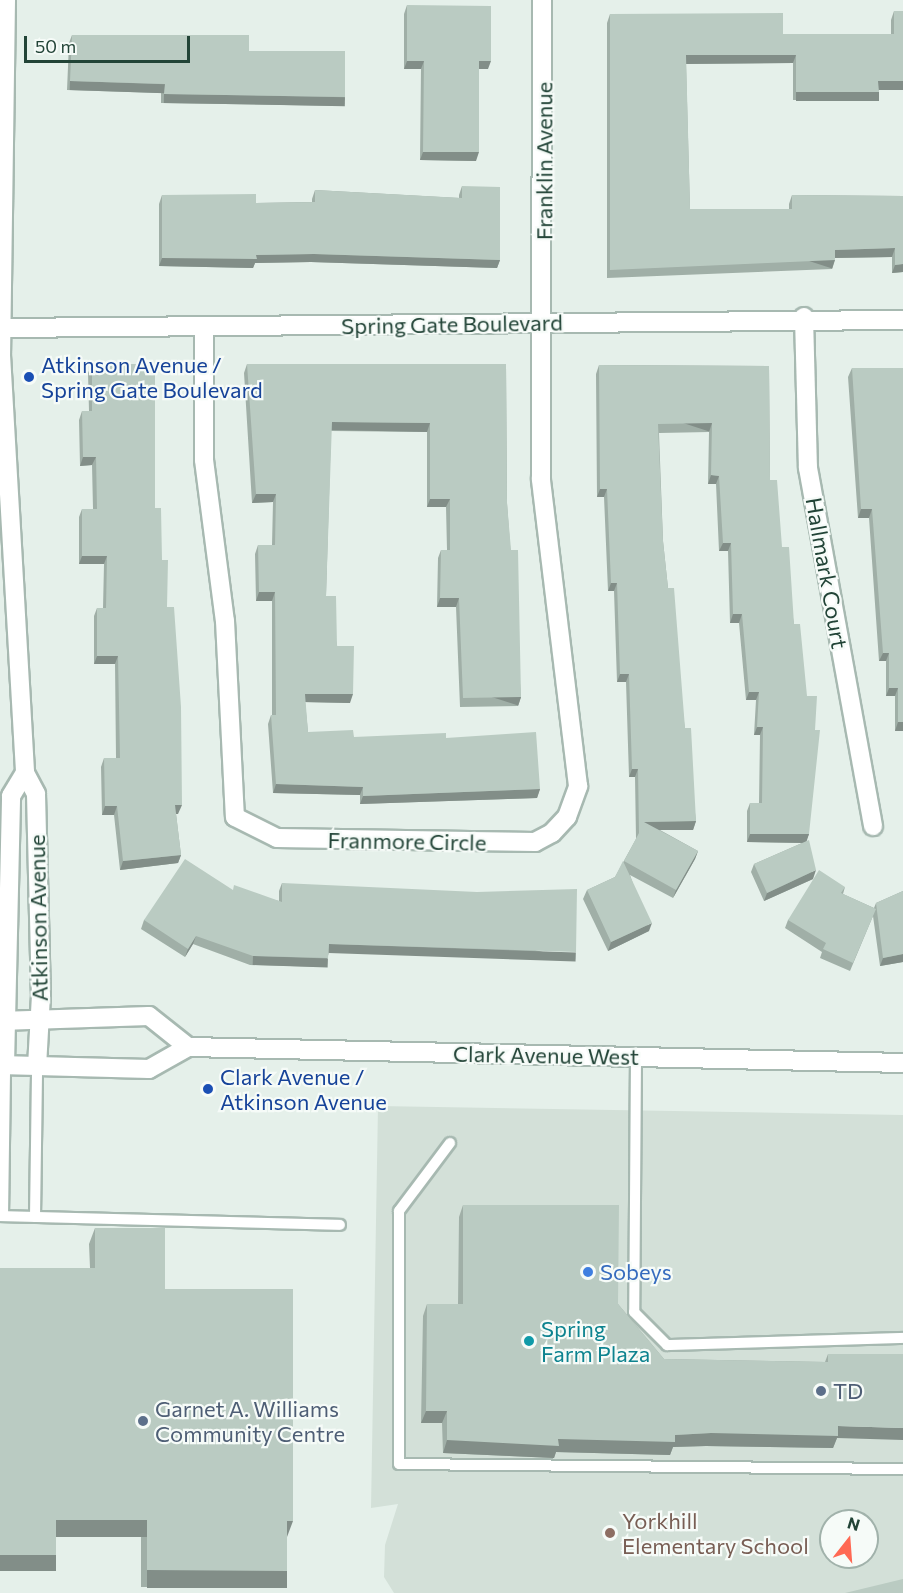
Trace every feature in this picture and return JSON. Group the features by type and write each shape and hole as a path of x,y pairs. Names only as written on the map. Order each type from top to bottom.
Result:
{"street":[{"name":"Atkinson Avenue","path":"6,0 0,327 25,773 36,794 40,1019 37,1066"},
{"name":"Franklin Avenue","path":"543,0 545,322"},
{"name":"Spring Gate Boulevard","path":"0,327 204,328 804,317 903,320"},
{"name":"Hallmark Court","path":"804,317 808,468 873,826"},
{"name":"Franmore Circle","path":"204,328 204,460 225,621 235,817 277,838 535,842 567,817 578,786 541,479 545,322"},
{"name":"Atkinson Avenue","path":"2,1065 11,796 25,773"},
{"path":"2,1065 149,1069 188,1047 149,1016 4,1021"},
{"name":"Clark Avenue West","path":"188,1047 903,1063"}],"lane":[{"path":"636,1057 634,1312 667,1345 903,1338"},
{"path":"2,1065 2,1216 340,1225"},
{"path":"35,1217 37,1066"},
{"path":"450,1143 399,1211 399,1464 903,1469"}],"shaded area":[{"path":"378,1106 903,1115 903,1593 394,1593 384,1577 385,1545 398,1504 371,1508"}],"building":[{"path":"407,5 491,6 491,61 479,61 479,152 423,152 424,61 407,61"},
{"path":"894,11 903,11 903,81 878,81 879,92 796,92 796,55 686,55 690,209 792,209 792,195 903,196 903,264 895,265 895,248 835,250 835,260 610,270 610,14 783,13 783,34 894,34"},
{"path":"72,35 249,35 249,51 345,51 345,97 164,94 165,84 70,81"},
{"path":"462,186 500,187 500,260 314,254 256,255 257,259 162,258 162,195 256,194 256,203 315,202 315,190 462,198"},
{"path":"92,364 155,364 155,508 161,508 162,560 168,560 167,607 174,607 181,707 182,805 175,805 181,855 123,861 117,806 105,806 104,758 120,758 118,656 97,656 97,608 106,608 107,556 82,556 82,509 97,509 96,457 83,457 82,411 92,411"},
{"path":"247,364 506,364 507,503 511,550 518,550 521,697 463,698 459,598 440,598 441,550 450,550 450,499 430,499 430,423 332,422 326,596 336,596 337,646 354,646 353,694 305,694 308,732 353,730 354,737 446,733 446,738 536,732 540,789 363,796 363,787 276,784 271,715 276,715 275,592 259,592 258,545 275,545 276,494 256,494"},
{"path":"599,365 769,366 770,480 777,480 782,547 789,547 794,624 800,624 807,696 817,696 815,730 820,730 809,834 750,834 750,803 762,803 763,727 757,727 759,692 749,692 742,614 733,614 731,543 723,543 719,476 711,475 712,423 658,424 663,541 668,588 674,588 685,728 691,728 696,821 644,822 698,851 676,890 624,861 639,833 638,769 632,769 629,674 620,674 617,583 611,583 607,489 600,489"},
{"path":"852,368 903,368 903,722 898,722 898,688 889,688 889,653 883,653 872,509 861,509"},
{"path":"809,840 816,870 767,893 754,864"},
{"path":"185,859 233,890 234,885 282,902 282,883 477,892 577,889 576,952 329,944 328,958 253,956 196,936 188,949 144,920"},
{"path":"623,861 652,923 611,942 587,890 615,877"},
{"path":"819,870 845,887 841,893 876,909 853,963 823,949 826,943 788,920"},
{"path":"903,891 903,954 883,958 876,903"},
{"name":"Spring Farm Plaza","path":"463,1205 619,1205 618,1304 664,1359 828,1362 828,1354 903,1354 903,1428 838,1426 838,1436 711,1433 675,1435 675,1442 558,1439 559,1446 447,1440 447,1411 426,1411 427,1304 463,1304"},
{"name":"Garnet A. Williams Community Centre","path":"95,1228 165,1228 165,1289 293,1289 293,1521 287,1521 287,1571 147,1570 147,1520 56,1520 56,1555 0,1555 0,1268 95,1268"},
{"path":"903,1579 903,1593 845,1593"}],"place":[{"name":"Atkinson Avenue / Spring Gate Boulevard","path":"29,377"},
{"name":"Clark Avenue / Atkinson Avenue","path":"208,1089"},
{"name":"Sobeys","path":"588,1272"},
{"name":"Spring Farm Plaza","path":"529,1341"},
{"name":"TD","path":"821,1391"},
{"name":"Garnet A. Williams Community Centre","path":"143,1421"},
{"name":"Yorkhill Elementary School","path":"610,1533"}]}
